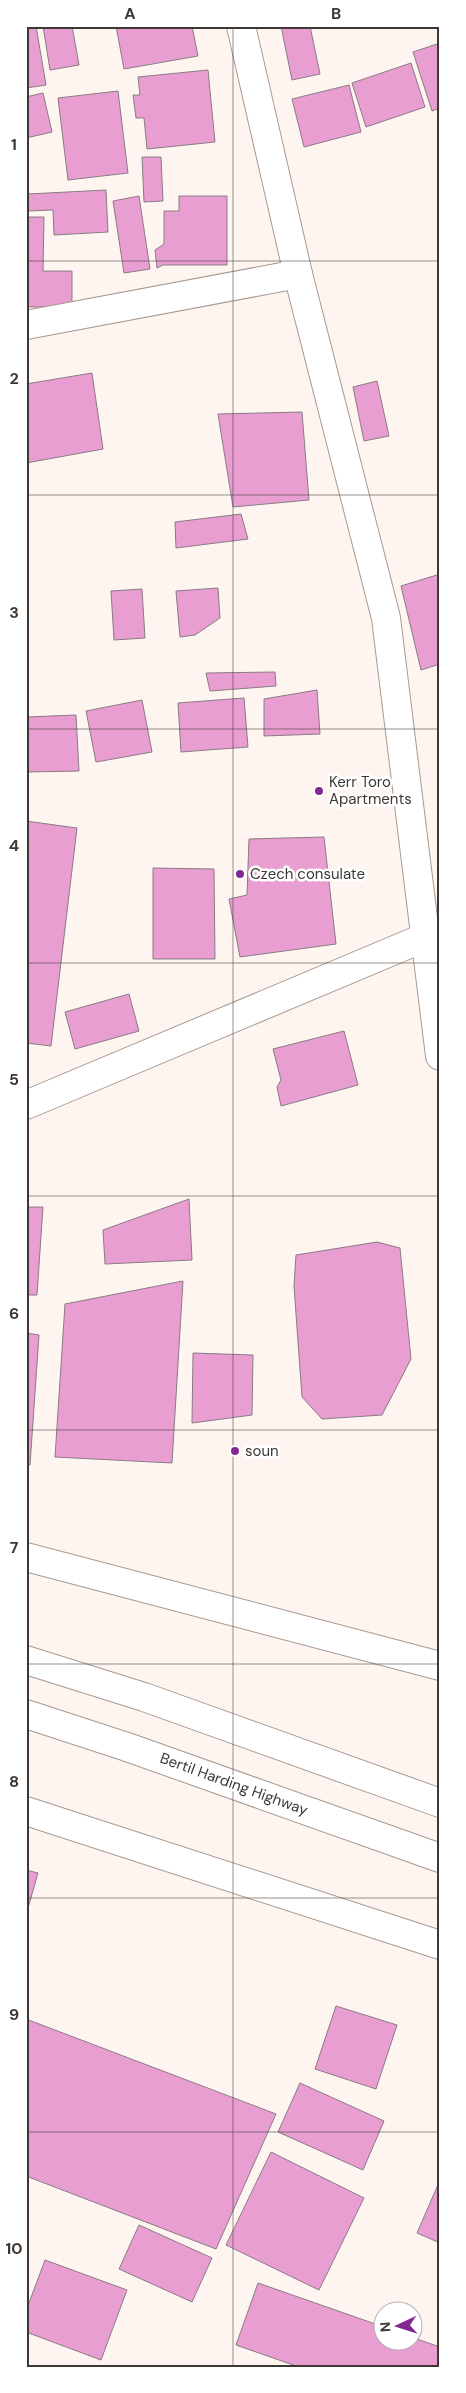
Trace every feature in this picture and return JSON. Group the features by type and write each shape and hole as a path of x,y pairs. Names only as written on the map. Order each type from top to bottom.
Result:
{"street":[{"path":"241,26 298,274 386,618 432,933 440,1056"},
{"path":"26,325 298,274"},
{"path":"26,1106 432,933"},
{"path":"26,1557 440,1666"},
{"path":"26,1660 153,1700 440,1803"},
{"name":"Bertil Harding Highway","path":"26,1714 128,1747 440,1858"},
{"path":"26,1811 440,1945"}],"building":[{"path":"26,26 36,26 46,85 26,88"},
{"path":"43,26 72,26 79,65 50,70"},
{"path":"116,26 192,26 198,56 124,69"},
{"path":"281,26 310,26 320,74 292,80"},
{"path":"440,43 440,108 432,111 413,52"},
{"path":"411,63 425,107 366,127 352,83"},
{"path":"208,70 215,142 147,149 144,118 136,118 133,95 140,95 138,77"},
{"path":"349,85 361,132 304,147 292,99"},
{"path":"118,91 128,173 68,180 58,98"},
{"path":"43,93 52,132 26,138 26,97"},
{"path":"142,157 161,157 163,201 144,202"},
{"path":"106,190 108,232 54,235 53,210 28,211 28,194"},
{"path":"139,196 150,269 124,273 113,201"},
{"path":"179,196 227,196 227,265 163,265 157,268 155,250 164,244 164,211 179,211"},
{"path":"26,217 44,217 43,271 72,271 72,307 26,307"},
{"path":"92,373 103,449 26,463 26,384"},
{"path":"377,381 389,436 364,441 353,387"},
{"path":"302,412 309,500 233,507 218,414"},
{"path":"241,514 248,539 176,548 175,522"},
{"path":"440,574 440,664 421,670 401,586"},
{"path":"218,588 220,618 195,635 180,637 176,591"},
{"path":"142,589 145,638 114,640 111,591"},
{"path":"275,672 276,686 210,691 206,673"},
{"path":"317,690 320,734 264,736 264,699"},
{"path":"244,698 248,747 181,752 178,703"},
{"path":"142,700 152,752 96,762 86,711"},
{"path":"76,715 79,771 26,772 26,717"},
{"path":"26,821 77,828 51,1046 26,1043"},
{"path":"324,837 336,944 240,957 229,899 247,895 249,839"},
{"path":"153,868 214,869 215,959 153,959"},
{"path":"129,994 139,1031 75,1049 65,1012"},
{"path":"344,1031 358,1085 281,1106 277,1087 281,1080 273,1049"},
{"path":"189,1199 192,1260 105,1264 103,1230"},
{"path":"26,1207 43,1207 37,1295 26,1295"},
{"path":"377,1242 400,1248 411,1359 382,1415 322,1419 302,1397 294,1286 296,1255"},
{"path":"183,1281 172,1463 55,1457 65,1304"},
{"path":"26,1333 39,1335 30,1465 26,1464"},
{"path":"193,1353 253,1355 252,1415 192,1423"},
{"path":"26,1870 38,1873 26,1915"},
{"path":"336,2006 397,2025 376,2089 315,2069"},
{"path":"26,2019 276,2114 216,2249 26,2176"},
{"path":"300,2083 384,2121 363,2170 278,2132"},
{"path":"271,2152 364,2198 319,2290 226,2245"},
{"path":"440,2180 440,2243 417,2233"},
{"path":"139,2225 212,2258 192,2302 119,2269"},
{"path":"45,2260 127,2290 101,2360 26,2332 26,2311"},
{"path":"258,2283 374,2324 374,2350 424,2350 424,2341 440,2347 440,2367 299,2367 236,2345"}],"place":[{"name":"Kerr Toro Apartments","path":"319,791"},
{"name":"Czech consulate","path":"240,874"},
{"name":"soun","path":"235,1451"}]}
